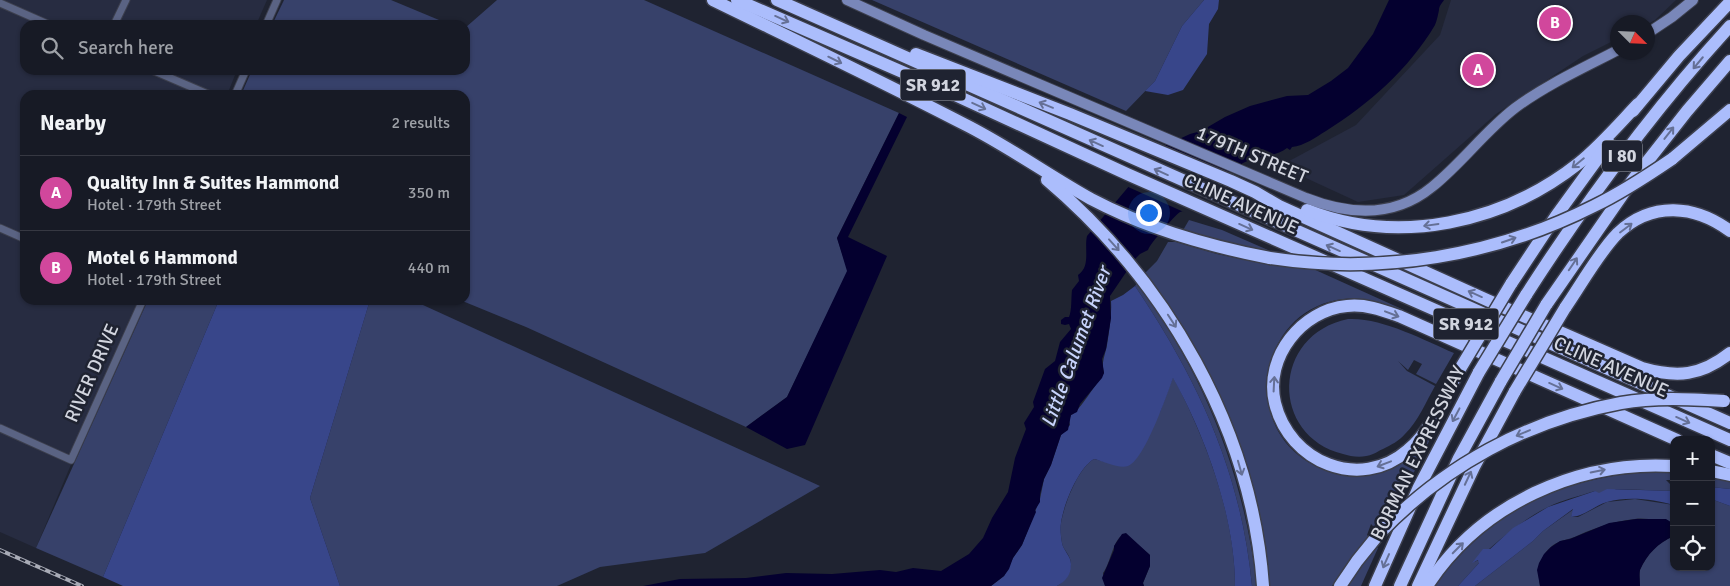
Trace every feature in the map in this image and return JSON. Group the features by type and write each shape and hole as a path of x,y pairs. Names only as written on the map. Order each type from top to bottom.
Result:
{"highway":[{"path":"713,0 966,125 1092,199 1133,218 1212,246 1270,258 1326,264 1368,264 1420,260 1477,250 1503,242 1566,220 1596,206 1672,159 1730,110"},
{"name":"CLINE AVENUE","path":"737,0 953,94 1201,207 1730,440"},
{"name":"CLINE AVENUE","path":"777,0 1140,163 1730,423"},
{"path":"1670,437 1472,349 1399,316 1378,308 1363,306 1332,309 1304,323 1281,353 1273,384 1274,402 1280,420 1288,434 1296,444 1320,462 1333,467 1373,468 1397,458 1416,443 1425,432 1457,374 1472,349 1511,284 1556,216 1638,104 1679,56 1730,2"},
{"name":"BORMAN EXPRESSWAY","path":"1374,586 1419,487 1479,372 1526,295 1584,208 1632,142 1730,26"},
{"path":"842,29 926,57 1156,149 1231,181 1287,209 1487,300 1642,368 1662,373 1697,372 1715,364 1730,353"},
{"name":"BORMAN EXPRESSWAY","path":"1400,586 1456,466 1500,381 1546,305 1632,181 1687,111 1730,61"},
{"path":"1255,192 1352,224 1386,228 1458,221 1489,212 1525,198 1553,182 1580,162 1638,104"},
{"path":"1014,153 1082,212 1115,246 1144,281 1186,345 1204,378 1235,452 1249,500 1258,544 1263,586"},
{"path":"1418,586 1474,466 1515,391 1565,308 1618,234 1641,218 1656,212 1672,210 1702,214 1730,231"},
{"path":"1340,586 1357,561 1378,536 1425,492 1464,463 1502,442 1549,422 1623,403 1676,399 1727,401"},
{"path":"1715,457 1730,463"},
{"path":"1427,586 1450,556 1470,536 1494,517 1522,499 1572,478 1596,472 1619,467 1670,466"},
{"path":"1715,472 1730,475"}],"street":[{"path":"116,20 126,0"},
{"path":"268,20 277,0"},
{"name":"179TH STREET","path":"847,0 933,39 1249,172 1306,198 1334,208 1347,210 1372,211 1396,206 1414,199 1432,188 1514,109 1610,54"},
{"path":"1655,28 1693,0"},
{"path":"0,3 39,20"},
{"path":"164,75 198,90"},
{"path":"237,90 244,75"},
{"path":"0,228 20,237"},
{"name":"RIVER DRIVE","path":"0,428 71,460 141,305"}],"shaded area":[{"path":"0,0 267,0 258,20 20,20 20,75 235,75 229,90 20,90 20,305 138,305 36,548 0,532"},
{"path":"284,0 391,0 439,20 274,20"},
{"path":"497,0 644,0 899,113 837,238 848,271 787,397 746,427 526,327 470,304 470,90 243,90 250,75 470,75 470,24"},
{"path":"872,0 1204,0 1182,26 1155,81 1126,111"},
{"path":"1204,0 1219,0 1218,9 1209,24 1207,54 1183,90 1168,95 1145,91 1155,81 1182,26"},
{"path":"1451,0 1676,0 1655,20 1655,15 1610,15 1610,42 1583,56 1496,114 1404,195 1358,202 1280,166 1356,125 1440,35"},
{"path":"1189,220 1222,230 1268,250 1270,253 1182,232"},
{"path":"1168,242 1176,242 1217,254 1256,262 1311,268 1404,310 1374,301 1359,299 1344,299 1315,307 1292,324 1277,346 1268,372 1268,399 1275,426 1291,449 1327,471 1354,476 1382,472 1401,463 1418,449 1431,432 1433,433 1383,536 1371,524 1367,535 1369,537 1332,586 1266,586 1243,468 1144,274 1157,261"},
{"path":"1137,283 1182,353 1201,389 1217,426 1231,464 1242,504 1251,544 1257,586 1252,586 1238,504 1227,465 1213,428 1178,356 1135,286"},
{"path":"1135,286 1178,356 1213,428 1227,465 1238,504 1252,586 1235,586 1230,533 1216,479 1197,426 1173,378 1148,440 1134,461 1124,467 1094,459 1082,470 1072,488 1062,516 1061,525 1063,546 1070,558 1071,564 1069,574 1065,580 1057,586 991,586 1004,576 1022,545 1040,499 1044,479 1061,435 1070,425 1071,415 1083,403 1104,373 1103,362 1110,323 1111,301"},
{"path":"146,305 217,305 103,577 36,548"},
{"path":"217,305 368,305 310,498 340,586 123,586 103,577"},
{"path":"368,305 423,305 820,486 705,553 600,567 557,586 340,586 310,498"},
{"path":"1348,319 1361,319 1402,330 1454,353 1436,384 1416,374 1422,364 1414,360 1408,370 1398,361 1407,371 1435,386 1418,418 1403,436 1398,441 1374,454 1362,457 1350,456 1319,444 1302,428 1292,408 1289,386 1293,364 1304,344 1323,329"},
{"path":"1173,377 1197,426 1216,478 1230,533 1234,559 1235,586 1144,586 1143,583 1150,566 1150,555 1125,534 1121,536 1115,545 1103,573 1105,586 1057,586 1066,576 1071,564 1070,558 1063,546 1061,525 1065,507 1077,478 1094,459 1121,466 1160,412"},
{"path":"1643,472 1670,472 1670,480 1666,480 1670,484 1670,491 1616,489 1599,498 1595,491 1559,502 1518,525 1474,562 1479,560 1479,563 1458,586 1434,586 1478,538 1501,520 1525,505 1579,483"},
{"path":"1715,477 1730,481 1730,489 1715,487"},
{"path":"1715,487 1730,489 1730,506 1715,500"},
{"path":"1607,489 1670,491 1670,504 1649,500 1615,500 1581,515 1571,517 1573,509 1475,586 1458,586 1479,563 1478,560 1472,563 1483,549 1490,549 1513,528 1548,507 1595,491 1599,493"},
{"path":"1635,499 1670,504 1670,523 1649,519 1620,521 1554,544 1542,559 1539,572 1540,586 1475,586 1543,531 1574,509 1571,517 1578,517 1607,502"},
{"path":"1715,500 1730,506 1730,586 1640,586 1640,570 1646,559 1663,542 1670,538 1670,571 1715,571"},
{"path":"1375,546 1378,548 1361,586 1345,586"}],"water":[{"name":"Little Calumet River","path":"1389,0 1444,0 1435,25 1425,41 1400,71 1358,109 1314,138 1301,145 1292,147 1290,150 1287,148 1283,151 1243,163 1228,173 1188,209 1180,212 1173,219 1157,236 1148,250 1135,259 1110,296 1111,318 1106,349 1102,359 1104,373 1080,404 1077,412 1071,415 1068,430 1061,435 1044,479 1040,502 1035,510 1036,512 1022,545 1004,576 991,586 643,586 680,579 746,578 786,573 832,574 880,570 896,572 913,568 941,571 969,554 983,538 992,518 1008,492 1015,458 1026,429 1024,423 1034,407 1033,402 1045,369 1055,361 1060,342 1071,329 1069,324 1061,324 1061,320 1069,317 1070,314 1072,290 1079,281 1078,275 1086,262 1087,236 1162,147 1201,131 1225,117 1250,106 1287,96 1308,95 1348,68 1373,34"},
{"path":"899,113 907,117 848,237 887,256 805,445 787,449 746,427 787,397 847,271 837,238"},
{"path":"1636,519 1666,519 1670,522 1670,538 1654,550 1643,564 1640,572 1640,586 1540,586 1537,570 1544,554 1551,547 1560,541 1570,539 1609,523"},
{"path":"1126,533 1150,555 1150,566 1143,583 1144,586 1105,586 1102,578 1114,546 1122,534"}],"pier":[{"path":"1162,144 1233,174 1186,213 1126,186 1146,158"}],"railway":[{"path":"0,550 82,586"}],"place":[{"name":"Motel 6 Hammond","path":"1555,23"},
{"name":"Quality Inn & Suites Hammond","path":"1478,70"}]}
